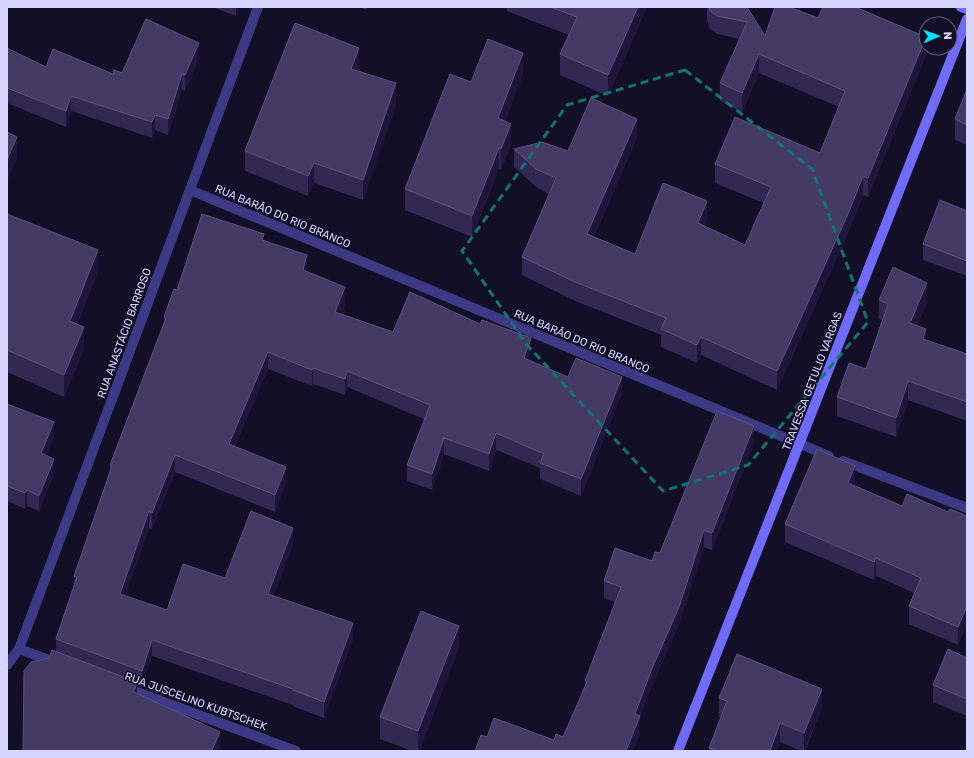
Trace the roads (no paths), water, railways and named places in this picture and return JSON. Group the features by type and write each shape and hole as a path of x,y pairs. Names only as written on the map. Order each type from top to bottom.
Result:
{"street":[{"name":"RUA ANASTÁCIO BARROSO","path":"7,665 19,649 258,7"},
{"path":"961,7 967,9"},
{"name":"TRAVESSA GETULIO VARGAS","path":"678,751 967,19"},
{"name":"RUA BARÃO DO RIO BRANCO","path":"190,190 800,445 967,508"},
{"path":"19,649 64,665"},
{"name":"RUA JUSCELINO KUBTSCHEK","path":"116,685 296,751"}]}
